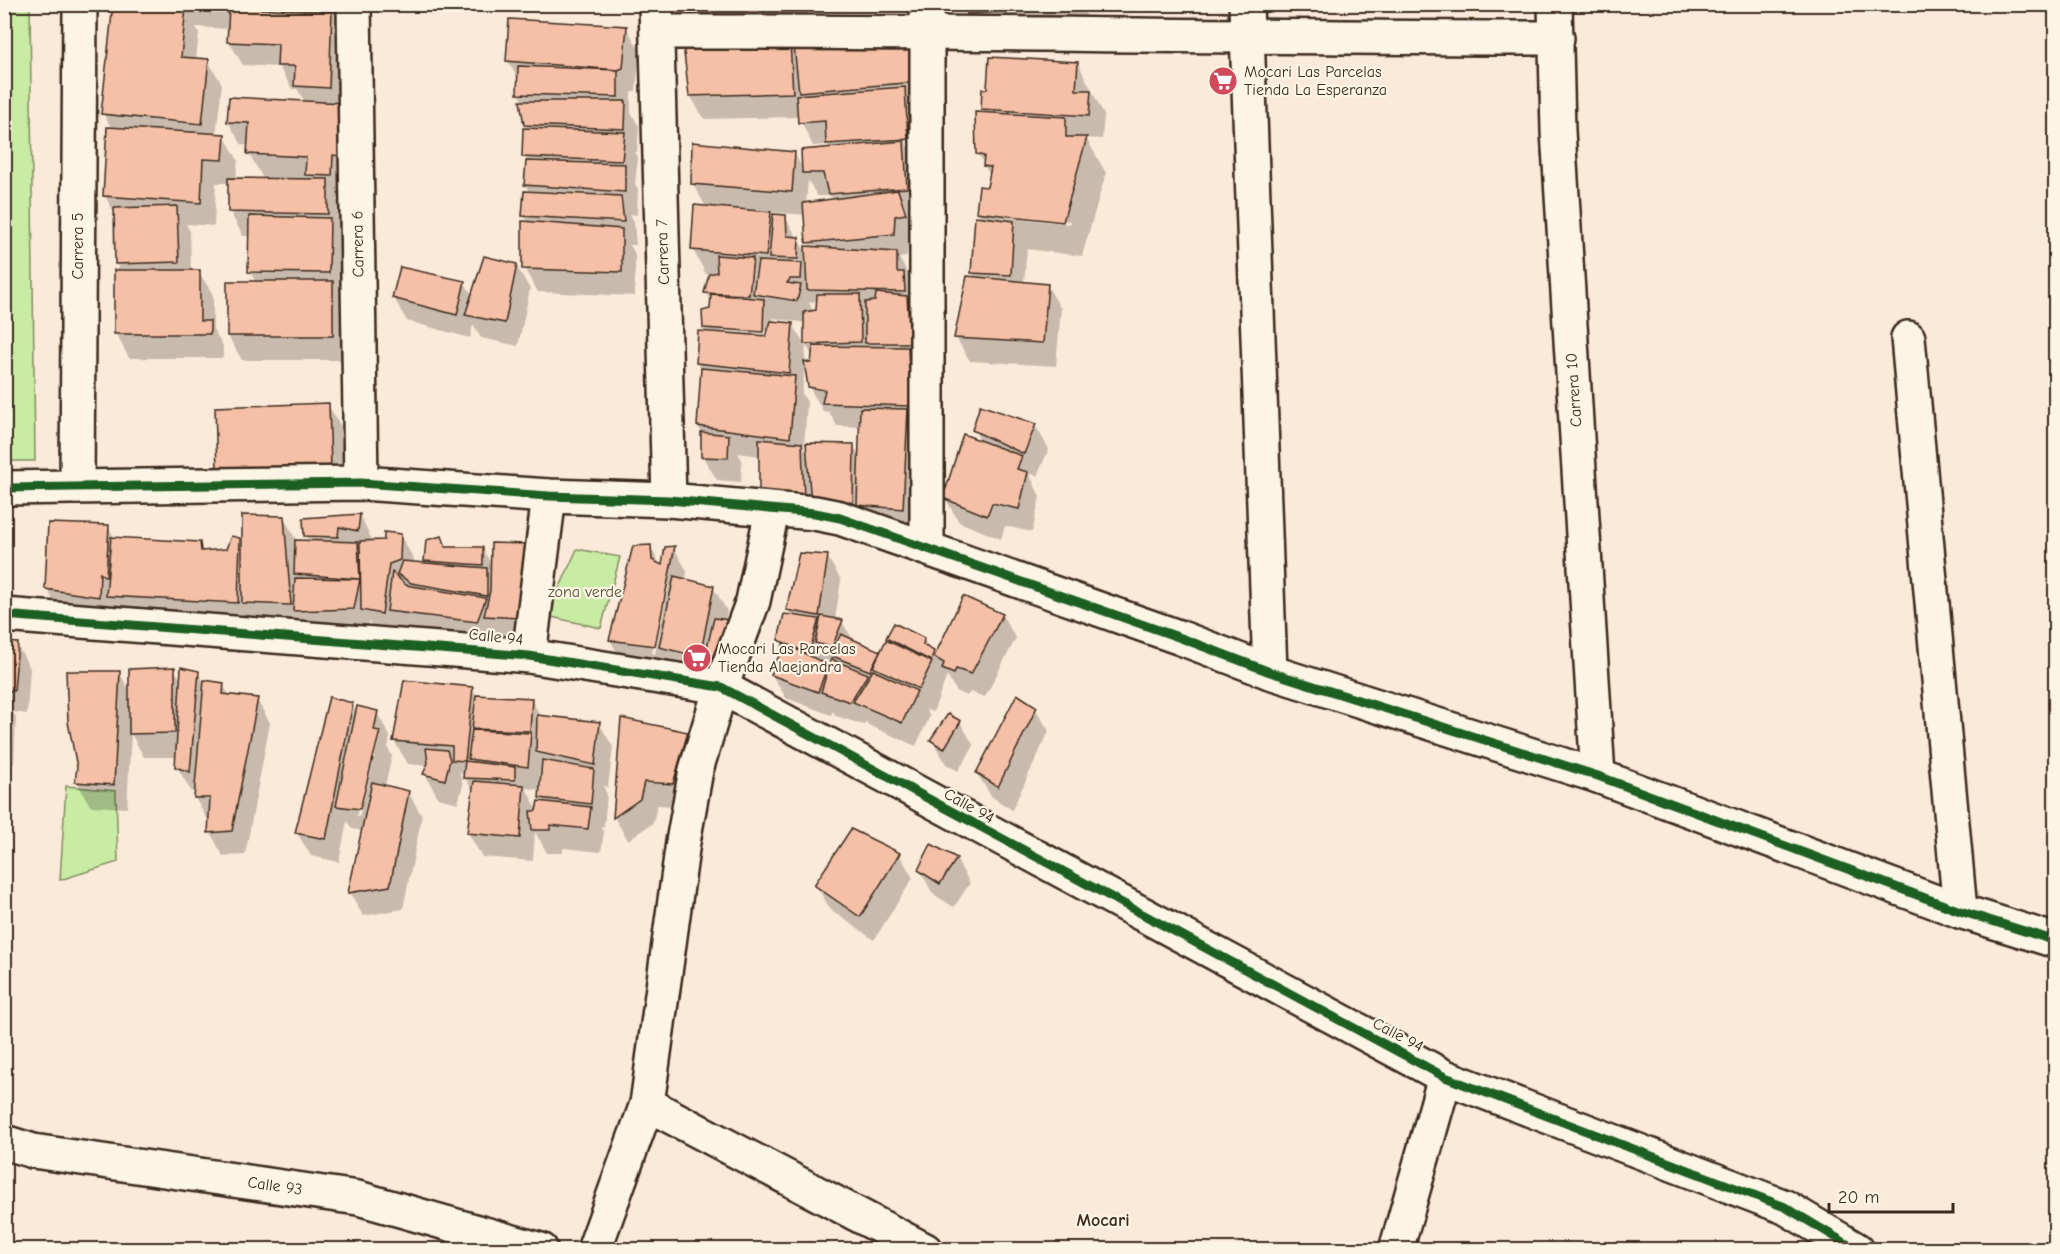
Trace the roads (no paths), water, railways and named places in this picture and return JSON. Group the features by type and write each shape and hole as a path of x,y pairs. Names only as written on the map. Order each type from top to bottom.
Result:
{"street":[{"name":"Carrera 5","path":"77,487 80,4"},
{"name":"Carrera 6","path":"354,4 361,483"},
{"path":"1246,4 1270,672"},
{"name":"Carrera 10","path":"1555,4 1558,131 1598,776"},
{"path":"656,18 927,18 1246,38 1557,38"},
{"name":"Carrera 7","path":"656,18 669,501"},
{"path":"927,18 927,547"},
{"path":"1908,339 1960,911"},
{"path":"4,488 361,483 549,496 669,501 815,513 840,518 927,547 1270,672 1598,776 1960,911 2055,941"},
{"path":"529,656 549,496"},
{"path":"594,1250 647,1104 685,832 696,770 720,687 753,601 772,511"},
{"name":"Calle 94","path":"4,615 529,656 720,687 1445,1077 1785,1207 1857,1250"},
{"path":"1396,1250 1445,1077"},
{"path":"647,1104 925,1250"},
{"name":"Calle 93","path":"4,1142 33,1150 358,1198 541,1250"}],"place":[{"name":"Mocari Las Parcelas Tienda La Esperanza","path":"1223,81"},
{"name":"Mocari Las Parcelas Tienda Alaejandra","path":"697,658"}],"district":[{"name":"Mocari","path":"1103,1220"}],"park label":[{"name":"zona verde","path":"585,592"}]}
